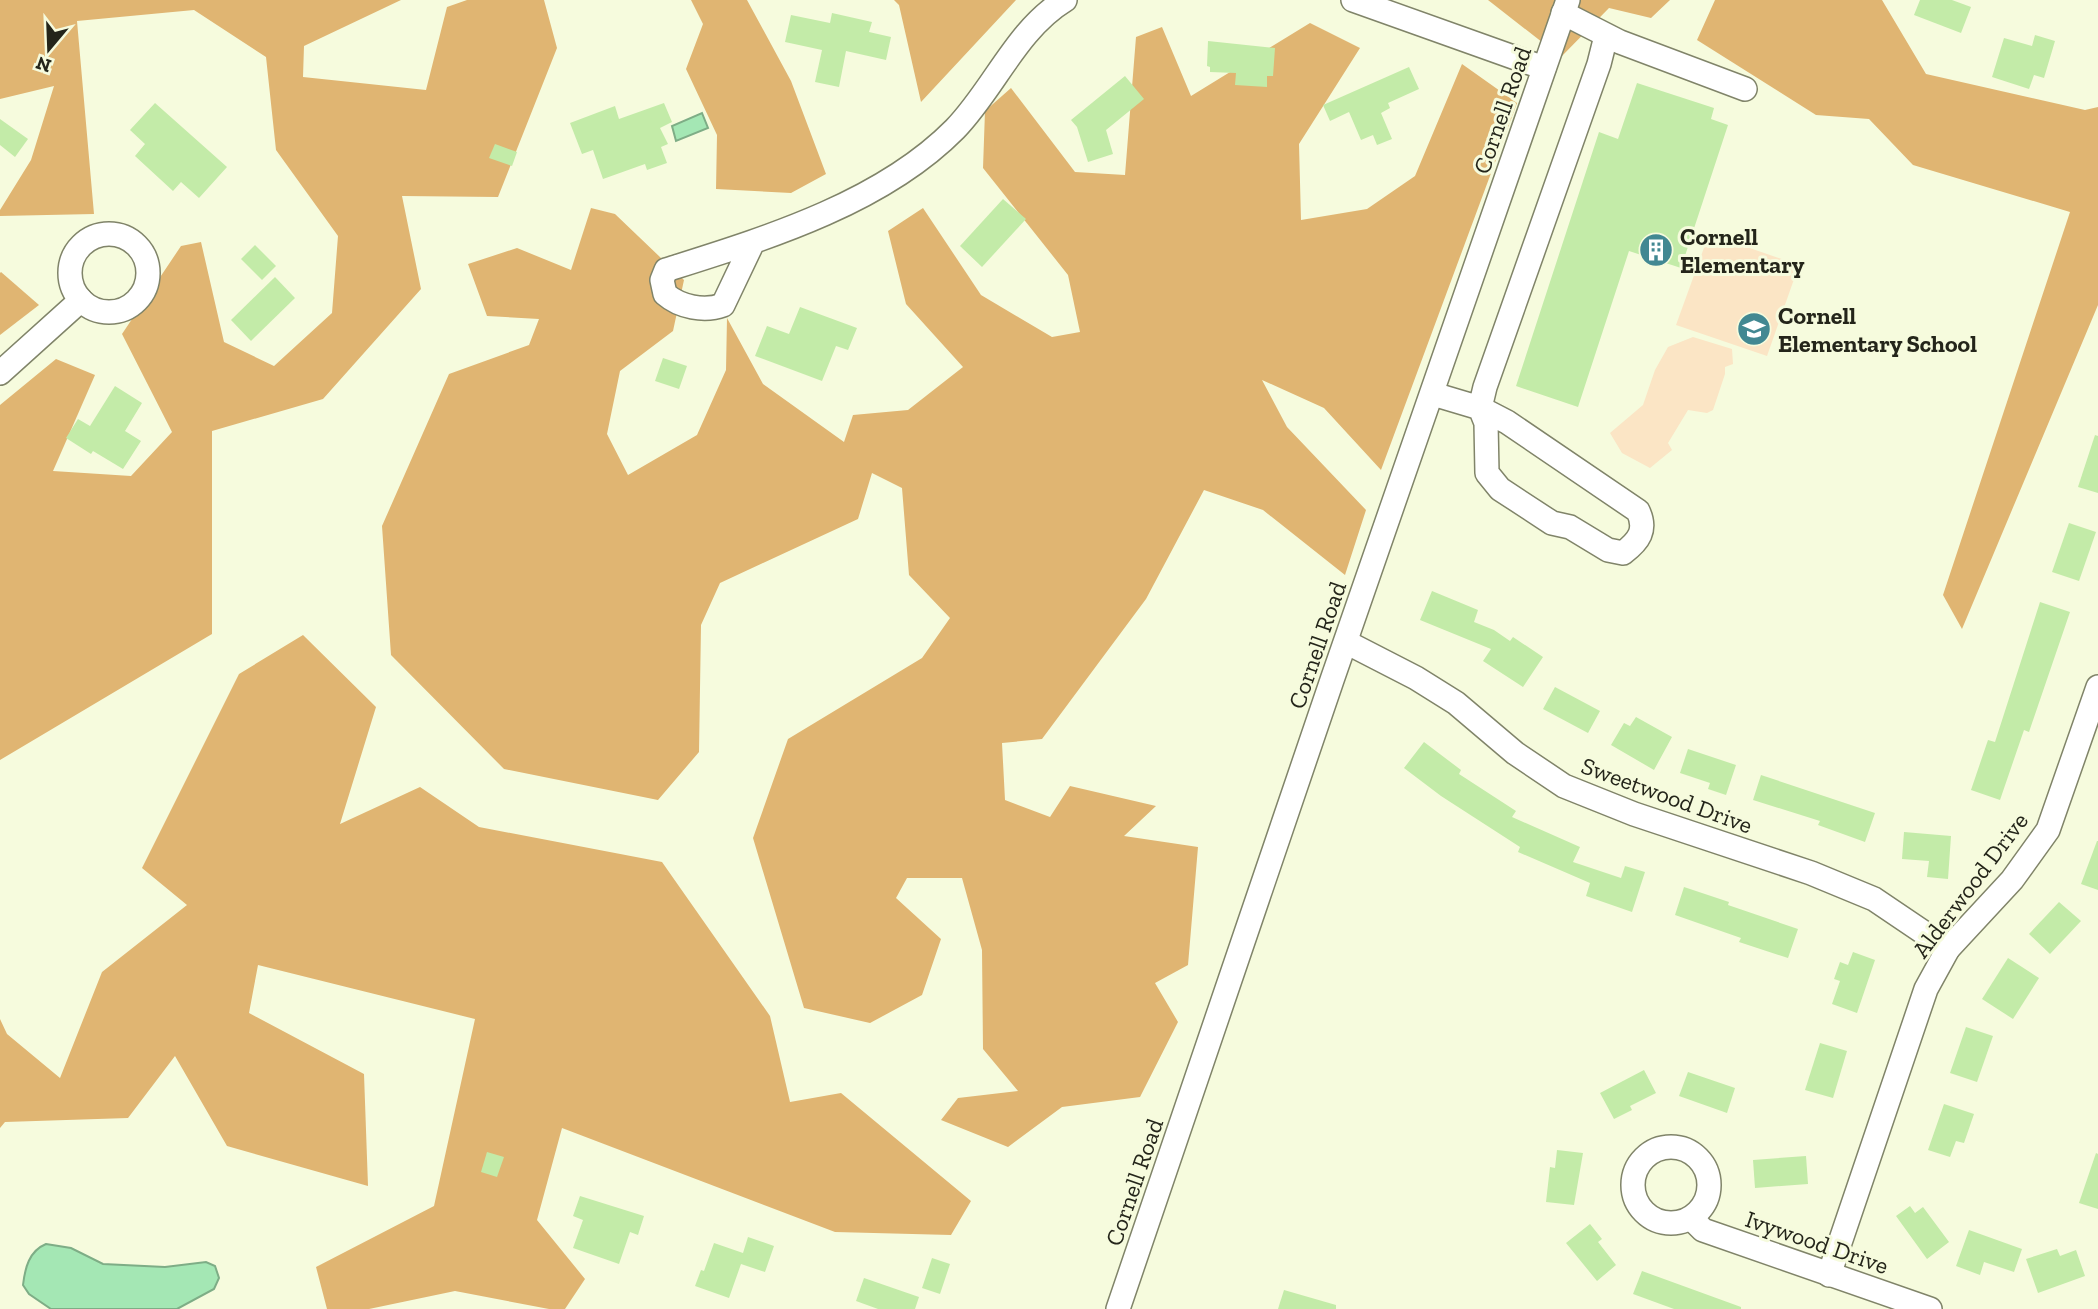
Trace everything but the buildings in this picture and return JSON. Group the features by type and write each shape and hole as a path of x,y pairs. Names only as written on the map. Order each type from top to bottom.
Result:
{"street":[{"path":"753,242 879,187 923,158 955,129 974,107 1040,20 1065,0"},
{"path":"1353,0 1544,68"},
{"path":"1565,7 1606,36 1745,89"},
{"name":"Cornell Road","path":"1118,1309 1565,7"},
{"path":"1433,394 1480,408 1507,422 1638,510 1643,521 1643,532 1633,546 1623,553 1608,550 1570,527 1552,523 1500,489 1487,473 1486,422 1480,408 1485,387 1599,64 1606,36"},
{"path":"0,373 82,300"},
{"name":"Sweetwood Drive","path":"1346,642 1416,678 1456,704 1515,752 1564,786 1634,814 1811,873 1874,899 1948,949"},
{"name":"Alderwood Drive","path":"1829,1275 1926,989 1948,949 2012,880 2048,830 2098,687"},
{"name":"Ivywood Drive","path":"1690,1218 1703,1230 1930,1309"}],"shaded area":[{"path":"0,0 401,0 304,46 303,77 426,90 447,7 467,0 544,0 557,48 498,197 402,196 421,289 323,399 212,431 212,634 0,760 0,405 56,359 95,375 53,471 131,476 172,432 122,334 181,246 201,242 224,342 274,366 332,313 338,236 276,150 266,57 194,10 77,21 94,214 0,216 0,210 31,160 54,86 0,99"},
{"path":"691,0 747,0 791,81 826,174 791,193 716,189 717,135 686,69 703,24"},
{"path":"894,0 1016,0 921,102 899,5"},
{"path":"1488,0 1670,0 1651,18 1609,8 1561,57"},
{"path":"1715,0 1882,0 1926,74 2085,110 2098,107 2098,305 1962,629 1943,595 2070,212 1913,165 1869,119 1816,115 1697,40"},
{"path":"1310,23 1360,48 1299,144 1301,220 1367,209 1415,176 1462,64 1517,103 1381,470 1324,408 1262,380 1287,427 1366,510 1345,575 1263,510 1204,490 1146,599 1042,739 1002,743 1005,800 1050,817 1070,786 1156,806 1124,836 1198,847 1188,965 1155,983 1178,1022 1140,1097 1062,1107 1008,1147 941,1120 958,1098 1018,1091 983,1049 982,950 962,878 907,878 896,898 941,939 922,995 870,1023 804,1008 753,838 788,739 922,658 950,618 909,575 902,488 872,473 858,519 720,583 701,625 699,752 658,800 504,769 391,655 382,526 449,374 529,345 539,319 487,316 468,264 517,248 571,270 591,208 615,214 684,280 673,331 620,371 607,434 628,475 697,435 726,370 727,318 763,384 844,442 853,415 908,410 963,367 906,304 888,231 923,208 981,295 1052,337 1080,332 1068,275 983,168 985,111 1011,88 1075,172 1125,175 1136,37 1162,27 1191,96"},
{"path":"702,113 708,128 676,141 672,126"},
{"path":"1709,234 1799,265 1767,356 1676,325"},
{"path":"0,273 39,305 0,335"},
{"path":"1693,337 1732,349 1733,364 1725,367 1713,410 1707,413 1688,410 1668,443 1672,450 1650,468 1622,453 1610,433 1643,405 1655,370 1668,347"},
{"path":"303,635 376,707 340,824 420,787 479,827 662,862 770,1016 790,1102 841,1093 971,1201 951,1235 835,1232 562,1128 537,1220 585,1279 565,1309 549,1309 455,1291 369,1309 327,1309 316,1267 434,1206 475,1019 258,965 249,1013 364,1074 368,1186 227,1146 175,1056 128,1118 5,1122 0,1128 0,1019 7,1034 60,1078 102,972 187,905 142,868 239,674"},
{"path":"46,1244 71,1248 103,1264 165,1267 206,1262 215,1266 219,1278 214,1289 177,1309 51,1309 29,1294 23,1285 32,1256"}],"place":[{"name":"Cornell Elementary","path":"1656,250"},
{"name":"Cornell Elementary School","path":"1754,329"}]}
